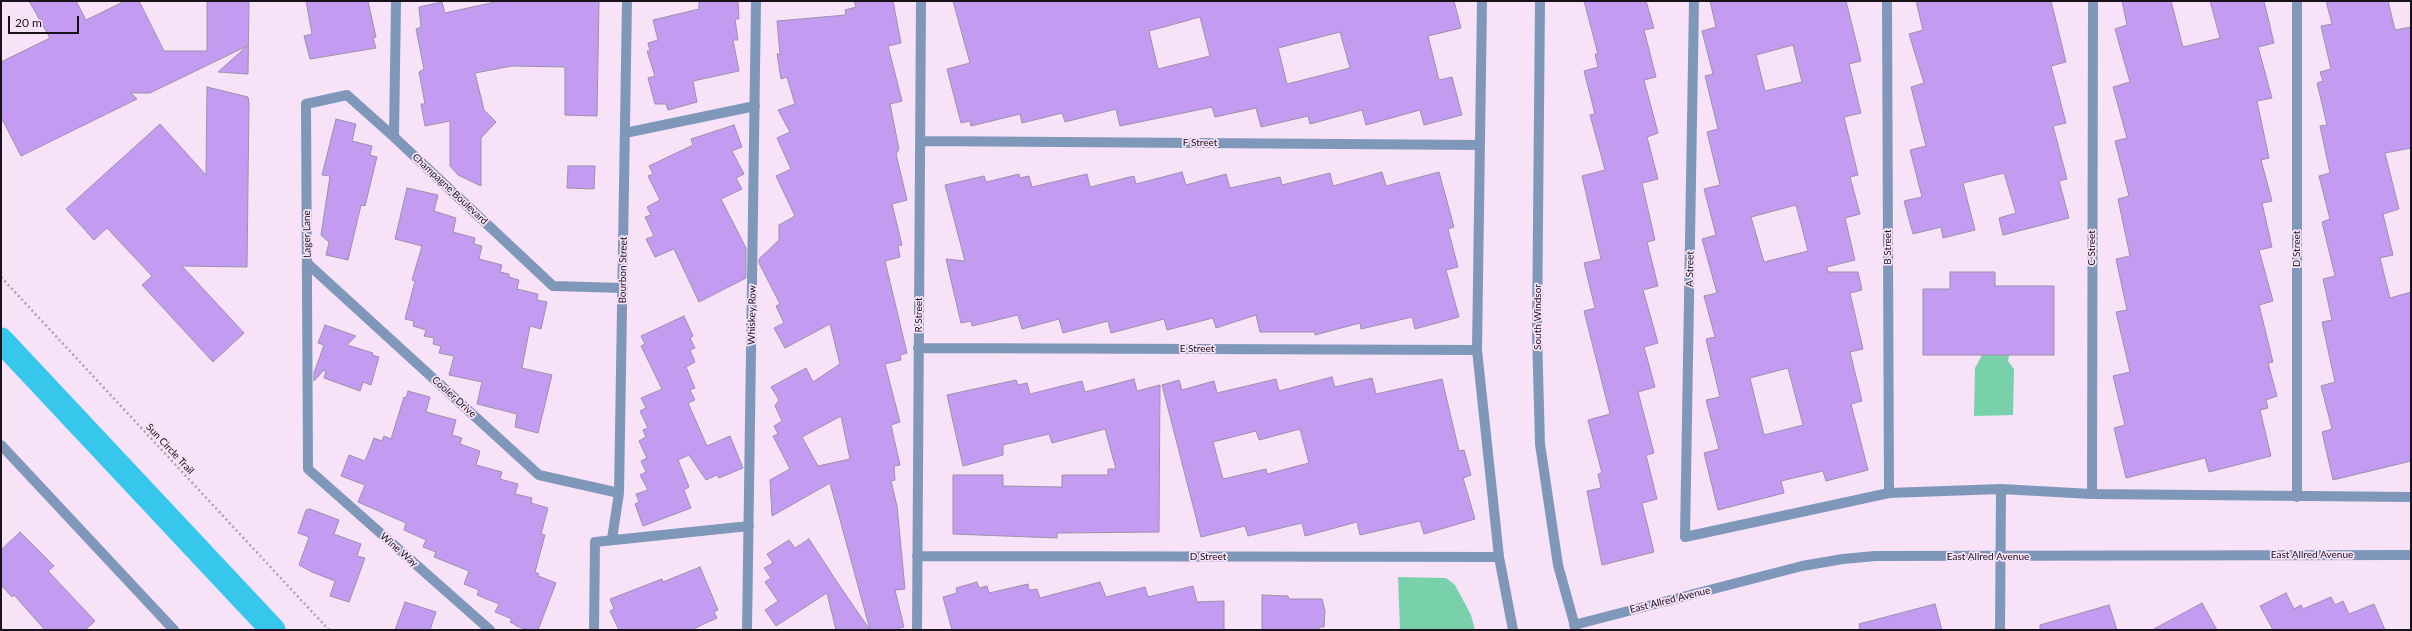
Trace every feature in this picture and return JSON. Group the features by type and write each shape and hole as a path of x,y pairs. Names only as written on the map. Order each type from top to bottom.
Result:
{"street":[{"path":"394,137 396,1"},
{"name":"Bourbon Street","path":"612,539 619,493 627,1"},
{"name":"Whiskey Row","path":"747,630 756,1"},
{"name":"R Street","path":"916,630 920,1"},
{"path":"1482,1 1477,350 1499,558 1513,630"},
{"name":"South Windsor","path":"1540,1 1537,333 1540,444 1558,565 1575,627"},
{"name":"A Street","path":"1694,1 1685,537 1889,493"},
{"name":"B Street","path":"1887,1 1889,493"},
{"name":"C Street","path":"2092,494 2093,1"},
{"name":"D Street","path":"2296,1 2297,497"},
{"name":"Lager Lane","path":"308,470 306,104 347,95 394,137"},
{"path":"625,133 755,106"},
{"name":"Champagne Boulevard","path":"394,137 554,286 623,288"},
{"name":"F Street","path":"920,141 1480,145"},
{"name":"Cooler Drive","path":"308,264 539,475 619,493"},
{"name":"E Street","path":"918,348 1477,350"},
{"path":"1,445 174,630"},
{"name":"Wine Way","path":"308,470 490,630"},
{"path":"1889,493 2001,490 2092,494 2411,497"},
{"path":"2000,630 2001,490"},
{"path":"594,630 595,542 612,539 749,526"},
{"name":"East Allred Avenue","path":"1575,627 1802,566 1843,559 1875,556 2000,557 2411,555"},
{"name":"D Street","path":"917,556 1499,558"}],"path":[{"name":"Sun Circle Trail","path":"1,277 329,630"}],"green space":[{"path":"1982,355 2009,355 2008,361 2014,369 2013,415 1974,416 1975,368"},
{"path":"1398,577 1446,578 1455,585 1471,615 1475,630 1400,630"}],"building":[{"path":"29,1 76,1 86,20 125,1 139,1 164,51 207,51 207,1 249,1 248,74 218,72 247,46 150,93 131,93 137,99 21,156 1,117 1,62 50,38"},
{"path":"306,1 368,1 376,37 373,38 376,48 310,59 304,36 312,34"},
{"path":"500,1 599,1 597,116 565,115 565,67 512,66 475,73 484,110 496,122 481,138 481,186 458,175 450,166 450,121 425,126 421,104 425,104 419,72 424,69 416,29 421,27 419,7 442,2 445,13"},
{"path":"699,1 738,1 739,19 735,19 738,40 733,40 739,71 693,81 697,102 668,110 666,104 655,104 648,78 655,76 647,51 650,51 648,43 658,40 653,20 699,9"},
{"path":"854,1 893,1 901,43 888,46 902,101 890,104 899,149 896,154 907,200 892,204 902,245 898,246 900,257 885,261 907,353 900,355 901,360 885,364 900,422 891,425 900,465 894,466 895,480 891,481 897,506 905,589 895,590 904,627 899,628 899,630 870,630 830,483 772,516 770,480 790,469 773,436 778,434 774,426 782,421 775,406 779,400 771,387 806,368 813,382 840,364 830,324 785,348 774,328 784,323 776,306 780,304 759,263 759,259 779,240 779,225 795,216 776,176 791,169 777,138 790,132 778,110 795,104 787,77 781,79 777,54 780,54 777,21 846,15 845,10 856,7","holes":["841,416 850,459 818,466 802,437"]},
{"path":"953,1 1454,1 1461,28 1428,36 1439,80 1452,77 1462,115 1424,125 1420,110 1366,125 1362,110 1310,124 1308,116 1261,127 1256,108 1215,117 1212,107 1120,126 1116,109 1065,122 1062,113 1022,123 1020,114 971,126 970,121 961,123 947,69 970,63","holes":["1200,17 1210,56 1158,69 1149,31","1340,32 1350,68 1287,84 1278,48"]},
{"path":"1584,1 1646,1 1654,28 1644,30 1656,77 1644,80 1658,133 1647,137 1658,179 1642,183 1655,240 1647,242 1658,286 1643,290 1658,343 1644,347 1655,387 1638,392 1654,453 1646,455 1657,499 1642,503 1654,552 1602,565 1587,491 1601,488 1598,474 1602,473 1588,420 1610,414 1584,311 1595,308 1584,263 1601,259 1582,176 1605,170 1590,115 1595,114 1584,71 1598,67 1595,54 1598,54"},
{"path":"1710,1 1846,1 1861,61 1849,64 1861,113 1844,117 1858,175 1850,177 1860,214 1845,218 1855,260 1827,267 1828,272 1858,272 1862,290 1850,293 1863,349 1850,352 1862,401 1851,404 1868,470 1826,481 1823,471 1781,481 1784,493 1718,510 1704,453 1719,449 1706,400 1720,397 1706,339 1715,337 1704,296 1717,293 1702,239 1716,235 1704,189 1720,185 1707,132 1718,129 1705,76 1713,74 1702,31 1716,27","holes":["1793,45 1802,82 1765,91 1756,55","1796,205 1808,251 1764,262 1751,217","1788,368 1803,425 1764,435 1750,378"]},
{"path":"1916,1 2051,1 2066,62 2051,66 2066,123 2053,126 2067,179 2059,181 2069,218 2003,235 1999,218 2016,213 2004,173 1963,183 1975,230 1943,238 1941,227 1913,234 1904,201 1922,197 1910,150 1926,146 1911,87 1924,83 1909,34 1923,30"},
{"path":"2122,1 2171,1 2183,47 2220,38 2210,1 2264,1 2274,43 2258,47 2272,98 2257,101 2269,158 2261,160 2272,201 2262,203 2272,247 2259,250 2273,301 2259,305 2273,362 2268,363 2277,396 2266,400 2268,408 2260,410 2271,456 2209,472 2205,458 2126,478 2114,428 2125,425 2113,376 2130,372 2116,312 2127,310 2116,259 2130,256 2118,199 2129,196 2115,141 2127,138 2113,87 2130,82 2115,29 2127,25"},
{"path":"2326,1 2388,1 2395,30 2411,27 2411,148 2385,153 2399,209 2383,214 2393,255 2380,258 2390,298 2411,292 2411,461 2333,480 2322,432 2332,429 2321,386 2335,382 2322,322 2332,320 2323,279 2335,276 2322,222 2330,219 2319,176 2330,173 2320,126 2327,125 2317,83 2323,81 2320,72 2331,69 2321,26 2332,24"},
{"path":"207,87 248,97 249,103 247,267 182,266 244,333 213,362 142,285 152,276 107,228 94,240 66,209 160,124 206,175"},
{"path":"336,119 356,124 352,141 372,146 370,155 377,157 365,206 361,205 348,260 326,255 329,242 321,235 330,176 322,175"},
{"path":"734,125 742,147 732,151 744,174 736,178 742,189 721,199 746,248 746,278 699,302 674,249 655,257 646,239 654,236 645,217 651,215 647,207 660,200 648,176 653,174 649,166 693,145 691,139"},
{"path":"568,166 595,166 594,189 567,188"},
{"path":"1182,172 1186,185 1226,174 1230,188 1280,177 1282,185 1330,173 1333,186 1382,172 1386,186 1439,172 1454,227 1448,229 1458,267 1446,270 1459,317 1415,329 1412,317 1361,329 1360,323 1315,335 1315,332 1260,332 1256,315 1216,328 1213,318 1167,330 1164,319 1111,333 1108,321 1063,333 1059,319 1022,329 1018,315 972,326 971,321 961,323 946,259 965,261 945,185 984,176 986,182 1019,174 1020,178 1029,176 1032,187 1087,174 1090,187 1134,176 1136,184"},
{"path":"407,188 438,195 434,211 456,218 453,232 475,238 474,244 482,246 479,259 502,265 500,272 509,274 509,277 519,280 517,289 538,294 537,300 547,302 541,329 530,326 522,368 552,375 538,433 515,427 517,414 477,404 482,382 449,375 454,356 439,353 441,346 433,344 434,338 424,336 426,330 413,326 414,321 405,319 415,281 412,280 422,246 395,239"},
{"path":"1950,272 1995,272 1995,286 2054,286 2054,355 1923,355 1923,289 1950,289"},
{"path":"684,316 693,336 690,338 695,348 690,350 695,362 686,367 695,388 690,390 695,400 688,403 707,446 730,436 743,468 719,478 717,475 706,480 689,455 678,460 689,487 684,490 691,508 643,526 635,504 639,502 636,494 648,490 640,475 646,472 641,461 647,458 639,441 646,437 643,430 648,428 640,411 646,408 641,398 662,389 641,346 645,344 641,336"},
{"path":"325,325 356,336 347,345 373,353 372,355 379,357 371,385 363,382 360,391 324,378 326,371 324,370 314,381 314,373 324,345 318,343"},
{"path":"1332,377 1335,387 1372,378 1376,394 1442,379 1459,451 1464,450 1471,475 1463,478 1475,519 1424,534 1420,521 1360,535 1357,522 1305,536 1302,523 1248,536 1245,526 1201,537 1162,385 1179,380 1182,390 1214,381 1217,393 1276,379 1279,391","holes":["1300,429 1309,463 1267,474 1266,469 1223,479 1213,442 1256,431 1259,440"]},
{"path":"1134,379 1137,391 1160,385 1159,532 1057,533 1057,538 953,534 953,475 1003,475 1003,486 1062,487 1062,475 1108,475 1108,469 1116,469 1105,429 1052,443 1049,434 1003,445 1003,455 963,466 947,395 1016,380 1018,385 1027,383 1030,394 1082,381 1085,392"},
{"path":"408,391 430,397 426,412 456,420 452,435 462,438 460,444 480,451 476,465 502,472 500,479 518,484 515,494 532,498 531,503 548,508 541,534 545,535 535,572 539,574 538,576 556,583 538,630 527,630 517,626 510,622 512,619 495,612 499,604 477,595 479,590 464,584 469,571 434,557 436,552 423,547 426,540 404,530 406,523 358,502 365,485 341,476 349,455 365,461 374,438 382,441 384,436 391,439 404,397 406,398"},
{"path":"310,509 339,520 334,534 361,544 357,556 365,558 349,602 330,596 335,581 299,565 309,537 298,533 306,510"},
{"path":"20,532 54,566 48,571 95,621 85,630 45,630 14,595 12,597 1,585 1,550"},
{"path":"809,539 870,630 836,630 827,593 776,626 765,610 778,601 765,582 771,578 764,568 773,563 767,554 789,540 795,548"},
{"path":"700,567 718,610 714,612 717,618 691,630 619,630 610,611 614,609 610,599 662,579 663,582"},
{"path":"977,582 979,588 987,586 989,593 1028,584 1029,590 1037,589 1040,598 1100,582 1106,597 1145,587 1148,597 1193,586 1197,602 1224,601 1224,630 952,630 943,597 957,593 956,588"},
{"path":"2286,593 2294,609 2301,605 2303,609 2331,597 2335,605 2343,601 2349,614 2374,604 2385,630 2273,630 2260,606"},
{"path":"1262,595 1288,596 1289,599 1322,599 1325,611 1324,627 1319,627 1319,630 1262,630"},
{"path":"405,602 436,612 430,630 395,630"},
{"path":"2202,603 2217,630 2152,630"},
{"path":"1935,604 1942,630 1860,630 1859,624"},
{"path":"2109,605 2117,630 2040,630 2040,625"}],"waterway":[{"path":"1,340 273,630"}]}
